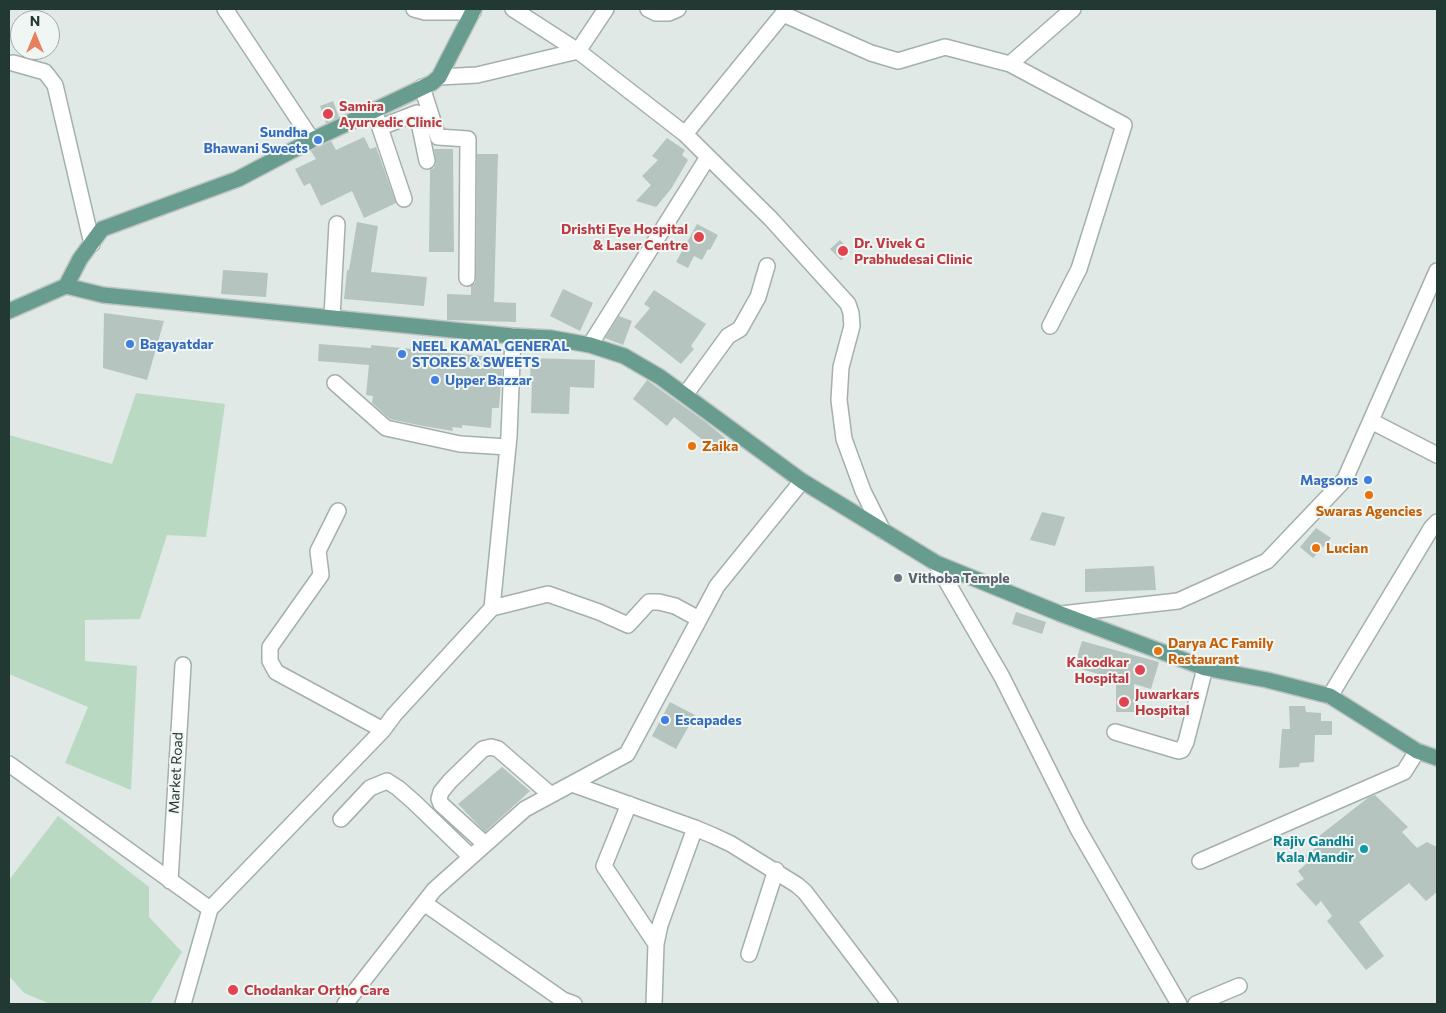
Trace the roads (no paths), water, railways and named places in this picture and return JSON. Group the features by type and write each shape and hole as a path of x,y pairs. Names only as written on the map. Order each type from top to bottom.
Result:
{"main road":[{"path":"66,286 80,259 102,229 238,179 312,140 432,83 439,77 474,10"},
{"path":"9,311 66,286 103,295 513,336 551,338 590,345 624,356 660,376 802,481 936,563 1060,614 1205,668 1267,680 1330,696 1417,751 1437,758"}],"street":[{"path":"226,9 312,140"},
{"path":"414,9 425,12 474,10"},
{"path":"513,9 578,51 685,134 771,218 848,304 852,326 841,367 839,400 844,439 863,491 883,531"},
{"path":"439,77 477,75 578,51 606,9"},
{"path":"648,9 656,13 669,13 678,9"},
{"path":"1010,64 1072,9"},
{"path":"685,134 783,14 871,53 898,61 945,47 1010,64 1124,125 1079,268 1050,326"},
{"path":"12,63 45,72 55,85 92,244"},
{"path":"422,87 438,136 468,139 467,278"},
{"path":"374,110 404,199"},
{"path":"381,127 417,113 427,161"},
{"path":"590,345 708,157"},
{"path":"332,317 337,224"},
{"path":"685,395 728,336 740,329 758,297 767,266"},
{"path":"1060,614 1178,601 1267,561 1345,478 1370,421 1431,298 1437,271"},
{"path":"492,608 508,447 513,336"},
{"path":"335,383 386,428 460,444 508,447"},
{"path":"1370,421 1437,455"},
{"path":"345,1004 434,890 485,844 525,809 627,754 717,586 802,481"},
{"path":"338,511 318,551 322,575 270,647 270,661 276,672 383,730"},
{"path":"1330,696 1432,527 1437,522"},
{"path":"936,563 1002,677 1078,829 1179,1004"},
{"path":"183,1004 210,909 383,730 394,715 492,608 548,594 598,612 628,626 649,602 659,602 675,606 699,619"},
{"name":"Market Road","path":"170,881 182,665"},
{"path":"1116,732 1179,751 1182,750 1186,742 1205,668"},
{"path":"485,844 441,804 439,799 441,792 483,749 491,747 498,749 552,795"},
{"path":"1200,861 1404,772 1417,751"},
{"path":"9,764 210,909"},
{"path":"341,819 370,788 387,781 414,802 471,857"},
{"path":"572,784 695,828 731,844 776,870 805,892 890,1004"},
{"path":"629,804 604,866 656,944"},
{"path":"654,1004 656,944 662,917 695,828"},
{"path":"749,954 776,870"},
{"path":"424,903 563,1000 574,1004"},
{"path":"1196,1004 1240,986"}],"place":[{"name":"Samira Ayurvedic Clinic","path":"328,114"},
{"name":"Sundha Bhawani Sweets","path":"318,140"},
{"name":"Drishti Eye Hospital & Laser Centre","path":"699,237"},
{"name":"Dr. Vivek G Prabhudesai Clinic","path":"843,251"},
{"name":"Bagayatdar","path":"130,344"},
{"name":"NEEL KAMAL GENERAL STORES & SWEETS","path":"402,354"},
{"name":"Upper Bazzar","path":"435,380"},
{"name":"Zaika","path":"692,446"},
{"name":"Magsons","path":"1368,480"},
{"name":"Swaras Agencies","path":"1369,495"},
{"name":"Lucian","path":"1316,548"},
{"name":"Vithoba Temple","path":"898,578"},
{"name":"Darya AC Family Restaurant","path":"1158,651"},
{"name":"Kakodkar Hospital","path":"1140,670"},
{"name":"Juwarkars Hospital","path":"1124,702"},
{"name":"Escapades","path":"665,720"},
{"name":"Rajiv Gandhi Kala Mandir","path":"1364,849"},
{"name":"Chodankar Ortho Care","path":"233,990"}]}
